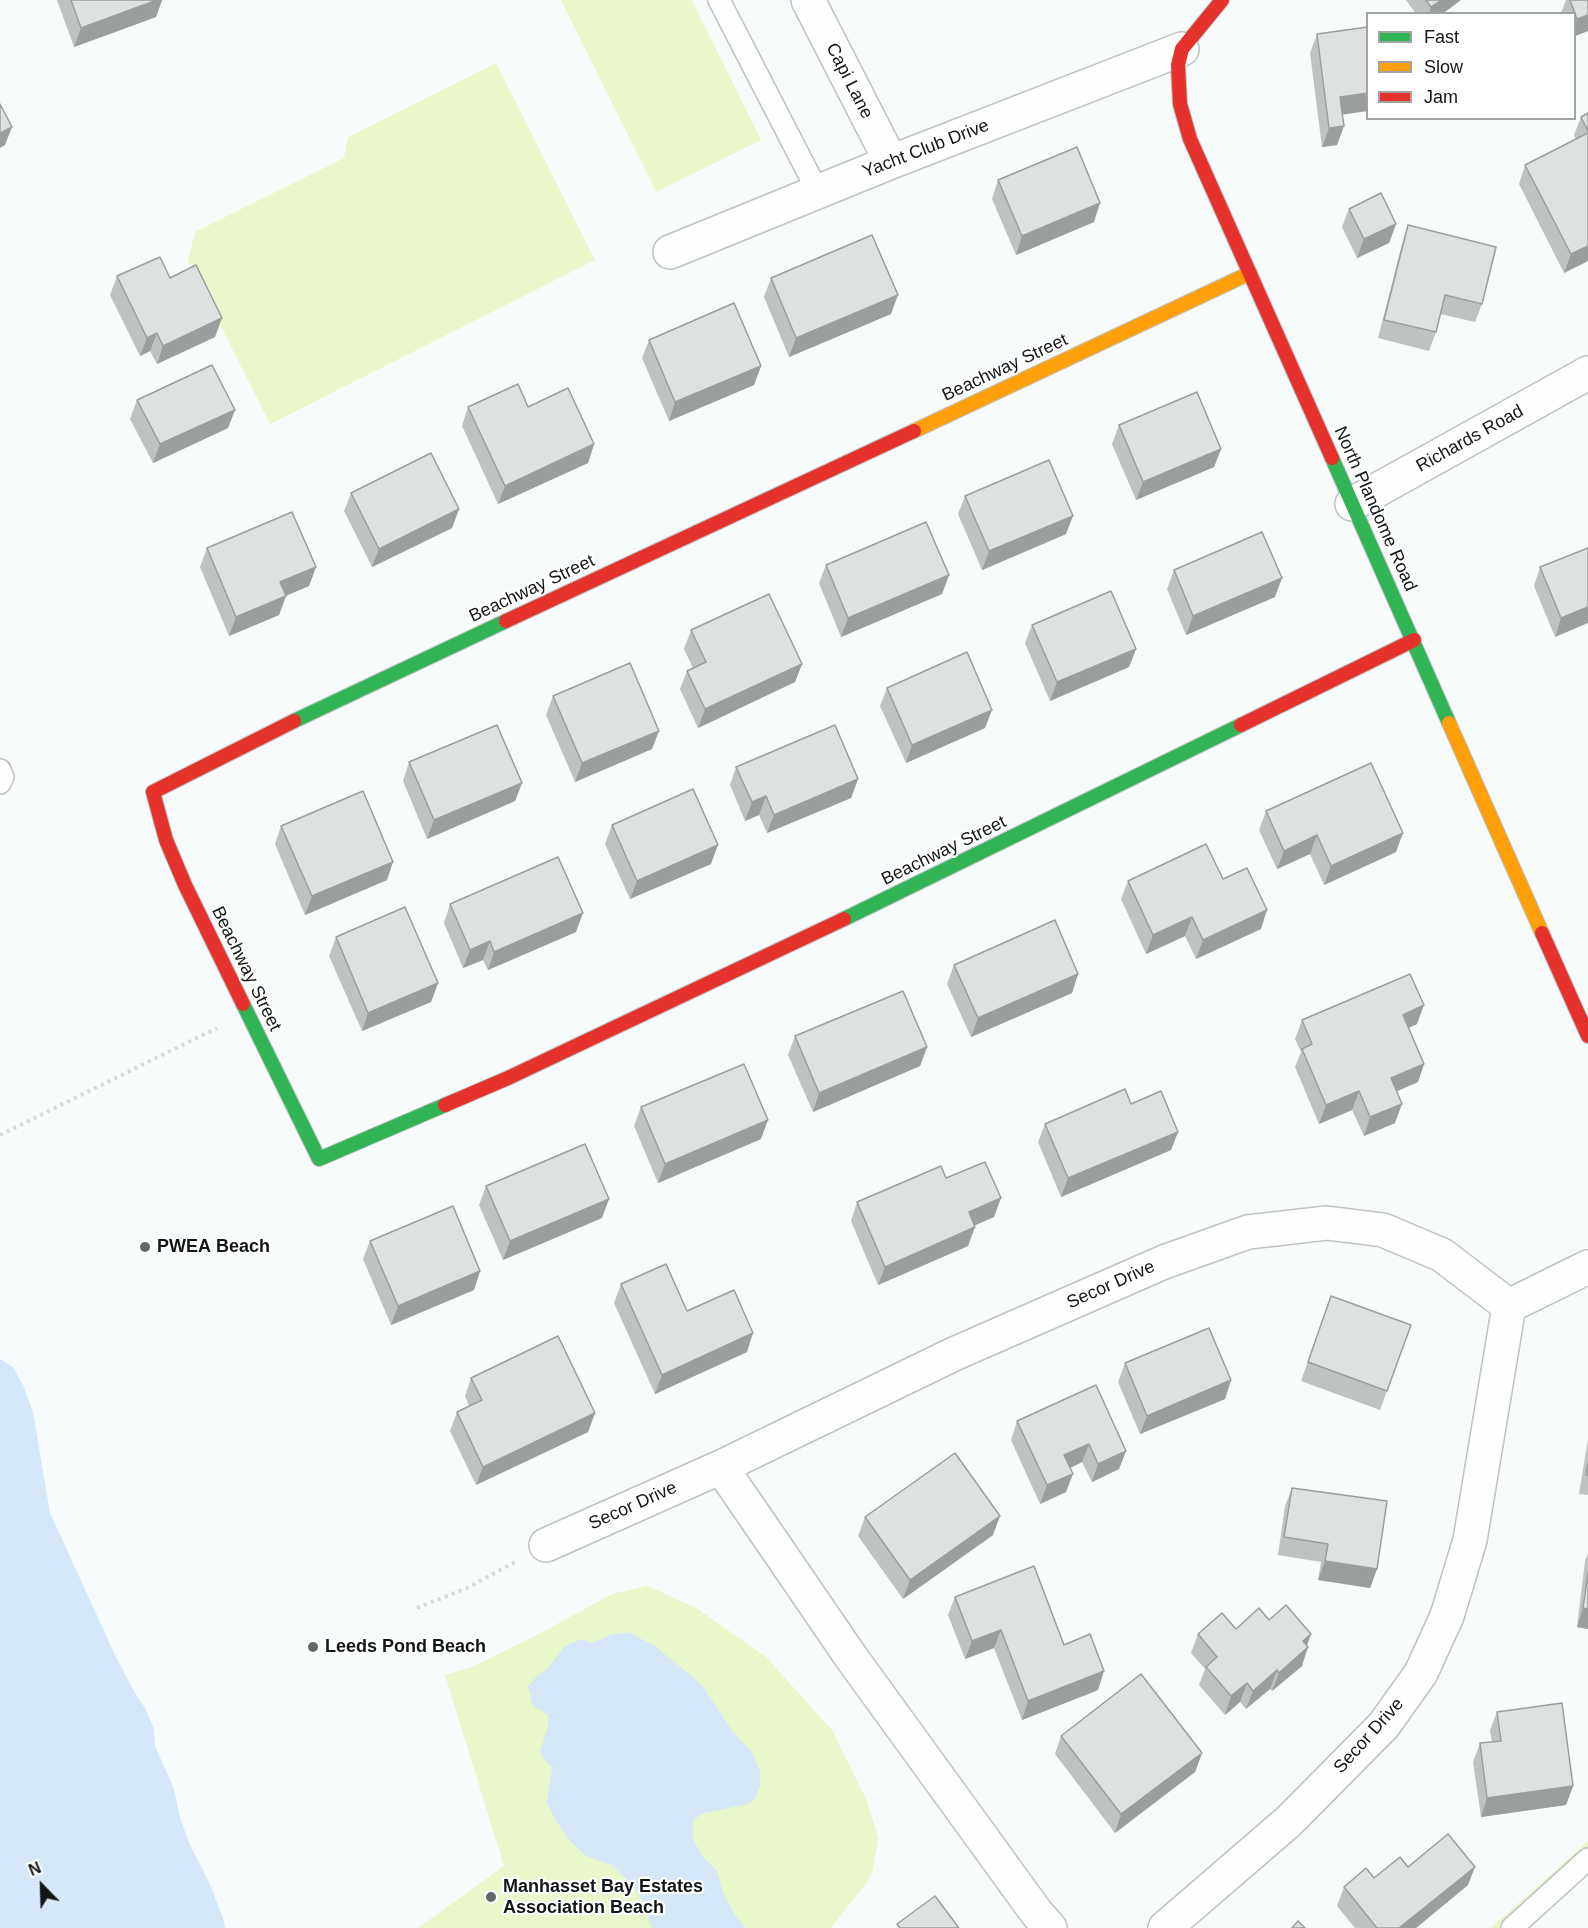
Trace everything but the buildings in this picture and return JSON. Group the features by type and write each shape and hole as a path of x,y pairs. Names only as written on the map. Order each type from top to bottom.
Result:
{"street":[{"name":"Capi Lane","path":"808,0 891,162"},
{"path":"1182,49 1222,0"},
{"name":"Yacht Club Drive","path":"670,252 891,162 1182,49"},
{"name":"North Plandome Road","path":"1182,49 1178,65 1178,87 1190,139 1588,1036"},
{"name":"Beachway Street","path":"1250,273 256,738 153,792 166,840 185,885 319,1159 508,1078 923,881 1414,640"},
{"name":"Richards Road","path":"1352,504 1588,373"},
{"name":"Secor Drive","path":"546,1545 721,1467 954,1354 1164,1262 1248,1232 1327,1223 1383,1230 1442,1256 1509,1306 1470,1540 1447,1616 1421,1673 1384,1725 1289,1821 1165,1928"},
{"path":"1509,1306 1588,1267"},
{"path":"721,1467 851,1657 1036,1912 1050,1928"}],"lane":[{"path":"719,0 818,192"},
{"path":"0,770 3,777 0,783"},
{"path":"1512,1928 1588,1859"}],"path":[{"path":"0,1135 192,1040"},
{"path":"417,1608 467,1588 546,1545"}],"green space":[{"path":"561,0 692,0 761,140 656,192"},
{"path":"496,63 595,260 270,424 188,261 195,232 344,158 348,137"},
{"path":"648,1586 698,1609 766,1657 832,1730 866,1799 879,1839 871,1877 831,1928 418,1928 504,1866 445,1675 472,1667 612,1594"},
{"path":"1588,1841 1588,1875 1529,1928 1491,1928"}],"water":[{"path":"0,1359 13,1367 23,1385 33,1412 50,1513 116,1657 146,1710 154,1729 155,1746 174,1789 180,1818 190,1845 209,1882 225,1928 0,1928"},
{"path":"631,1633 656,1647 702,1685 733,1732 752,1752 760,1771 760,1786 755,1798 748,1804 701,1814 693,1821 693,1840 704,1858 717,1871 723,1893 734,1914 746,1928 654,1928 650,1925 646,1907 632,1885 612,1865 586,1856 570,1841 547,1803 552,1768 540,1753 549,1722 548,1715 533,1706 528,1687 549,1667 564,1647 581,1639 592,1643 613,1634"}],"traffic: fast":[{"path":"1332,458 1449,723"},
{"path":"294,721 506,621"},
{"path":"844,919 1241,725"},
{"path":"243,1004 319,1159 445,1105"}],"traffic: slow":[{"path":"914,431 1250,273"},
{"path":"1449,723 1542,933"}],"traffic: jam":[{"path":"1222,0 1182,49 1178,65 1180,104 1190,139 1332,458"},
{"path":"506,621 914,431"},
{"path":"1241,725 1414,640"},
{"path":"243,1004 185,885 166,840 153,792 294,721"},
{"path":"445,1105 508,1078 844,919"},
{"path":"1542,933 1588,1036"}],"place":[{"name":"PWEA Beach","path":"145,1247"},
{"name":"Leeds Pond Beach","path":"313,1647"},
{"name":"Manhasset Bay Estates Association Beach","path":"491,1897"}]}
